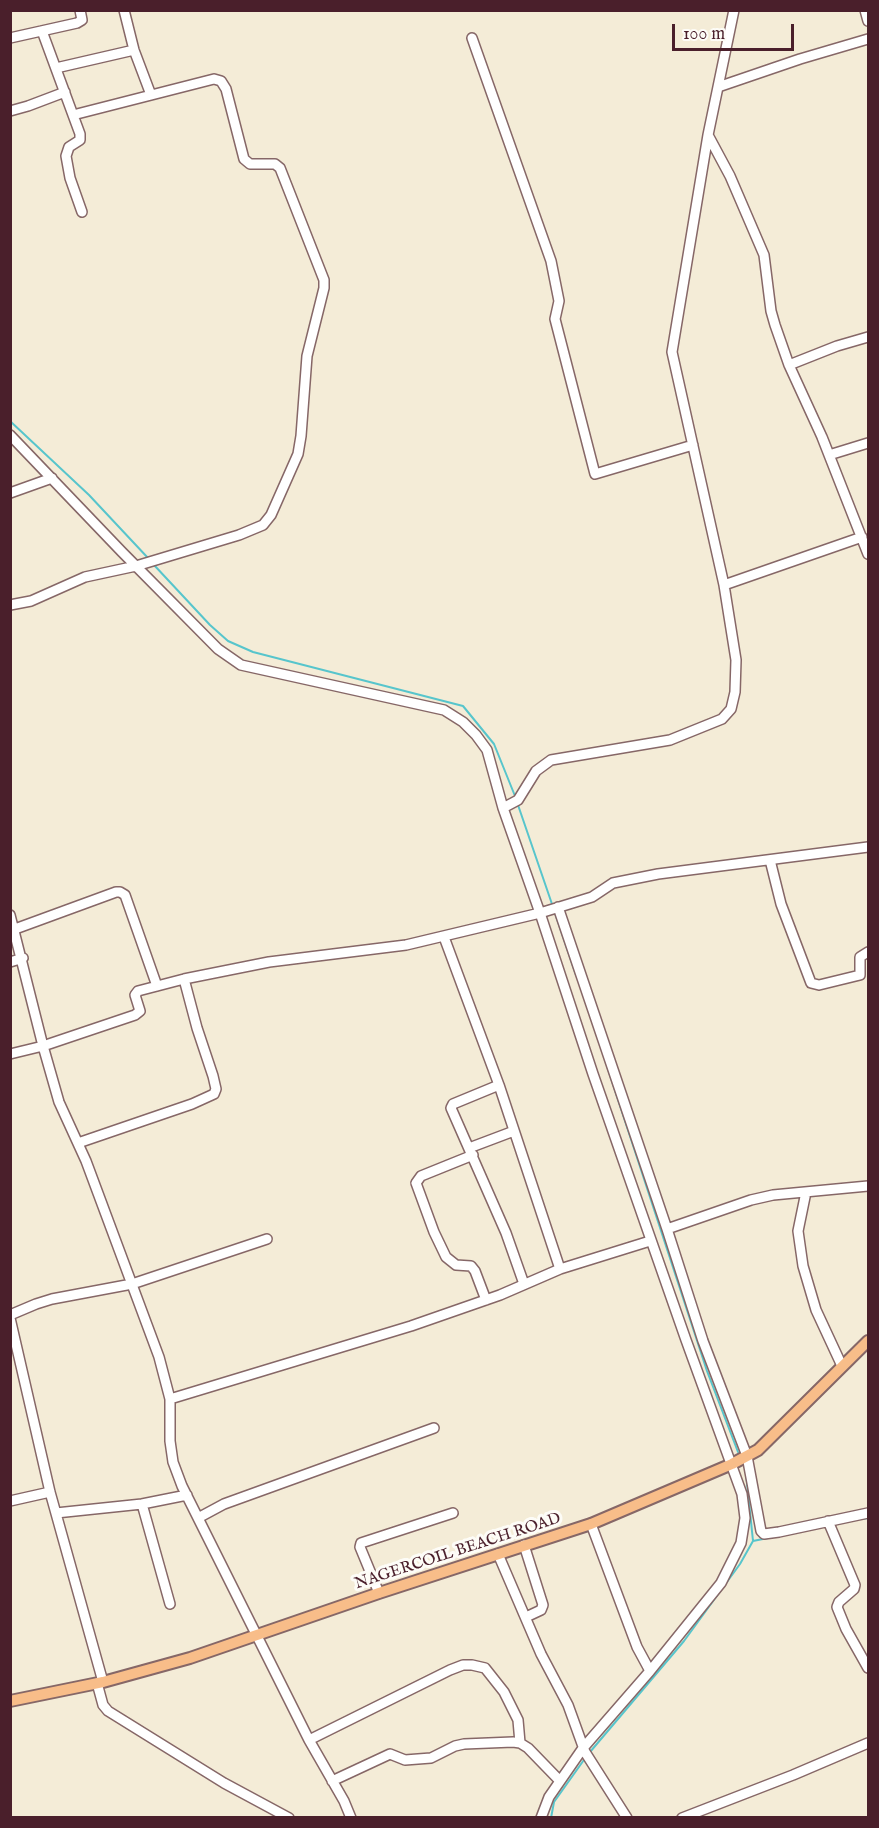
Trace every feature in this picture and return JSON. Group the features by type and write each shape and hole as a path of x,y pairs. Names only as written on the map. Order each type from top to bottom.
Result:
{"main road":[{"name":"NAGERCOIL BEACH ROAD","path":"10,1701 100,1683 190,1658 591,1524 732,1464 758,1450 868,1341"}],"street":[{"path":"10,38 80,22 82,18 80,10"},
{"path":"124,10 134,50 151,95"},
{"path":"511,804 536,771 551,760 670,740 722,719 731,709 735,692 736,660 724,585 672,352 708,135 734,10"},
{"path":"865,10 868,21"},
{"path":"42,31 81,138 67,150 66,156 70,177 82,212"},
{"path":"472,38 551,261 559,301 555,319 595,474 693,445"},
{"path":"718,87 868,39"},
{"path":"56,68 134,50"},
{"path":"10,605 31,601 85,577 136,566 249,531 260,527 269,519 298,454 307,356 325,284 278,166 275,164 253,165 244,159 224,84 214,79 73,115"},
{"path":"10,111 65,92"},
{"path":"708,135 730,176 764,255 771,311 789,365 829,455 868,554"},
{"path":"789,365 837,346 868,337"},
{"path":"10,435 218,649 241,665 444,710 463,722 487,750 511,804 592,1074 732,1464 742,1494 745,1518 741,1543 721,1583 586,1753 560,1781 549,1797 541,1818"},
{"path":"829,455 868,443"},
{"path":"10,493 52,478"},
{"path":"724,585 862,537"},
{"path":"10,1054 43,1046 137,1014 140,1009 135,997 136,993 184,979 270,962 406,945 444,937 557,908 592,897 613,883 658,874 868,847"},
{"path":"770,860 781,904 811,983 819,985 855,978 860,975 860,957 868,952"},
{"path":"15,929 120,892 125,895 157,986"},
{"path":"557,908 668,1229 713,1370 747,1456 761,1531 779,1532 830,1524 868,1513"},
{"path":"10,915 59,1102 78,1143 159,1356 170,1399 170,1441 173,1462 198,1518 309,1740 351,1818"},
{"path":"444,937 499,1084 560,1269"},
{"path":"10,962 22,958"},
{"path":"78,1143 192,1104 214,1094 214,1080 184,979"},
{"path":"499,1084 451,1106 506,1233 524,1284"},
{"path":"486,1300 475,1270 471,1266 456,1265 446,1257 416,1183 421,1176 514,1131"},
{"path":"668,1229 773,1195 868,1186"},
{"path":"806,1192 798,1231 803,1266 816,1310 842,1366"},
{"path":"267,1239 132,1284 52,1299 10,1316 50,1492 100,1683 104,1709 224,1784 289,1818"},
{"path":"170,1399 411,1326 486,1300 560,1269 651,1241"},
{"path":"198,1518 224,1504 434,1428"},
{"path":"10,1501 50,1492"},
{"path":"56,1514 142,1504 187,1495"},
{"path":"142,1504 170,1604"},
{"path":"379,1593 360,1547 361,1543 453,1513"},
{"path":"591,1524 637,1647 650,1671"},
{"path":"830,1524 855,1585 837,1607 846,1629 868,1668"},
{"path":"524,1545 543,1605 541,1610 526,1617"},
{"path":"498,1554 542,1654 568,1705 586,1753 627,1818"},
{"path":"309,1740 450,1670 463,1665 472,1665 486,1668 504,1692 518,1720 520,1743"},
{"path":"332,1781 390,1754 405,1760 431,1758 464,1744 520,1743 528,1748 560,1781"},
{"path":"682,1818 868,1743"}],"waterway":[{"path":"10,421 89,495 148,558"},
{"path":"154,565 228,641 253,652 463,706 494,744 515,796"},
{"path":"518,805 553,907"},
{"path":"555,913 576,975"},
{"path":"607,1066 707,1371 738,1452"},
{"path":"590,1752 684,1641 740,1564 753,1541 746,1473"},
{"path":"862,1519 868,1518"},
{"path":"753,1541 768,1538"},
{"path":"551,1818 554,1802 586,1757"}]}
